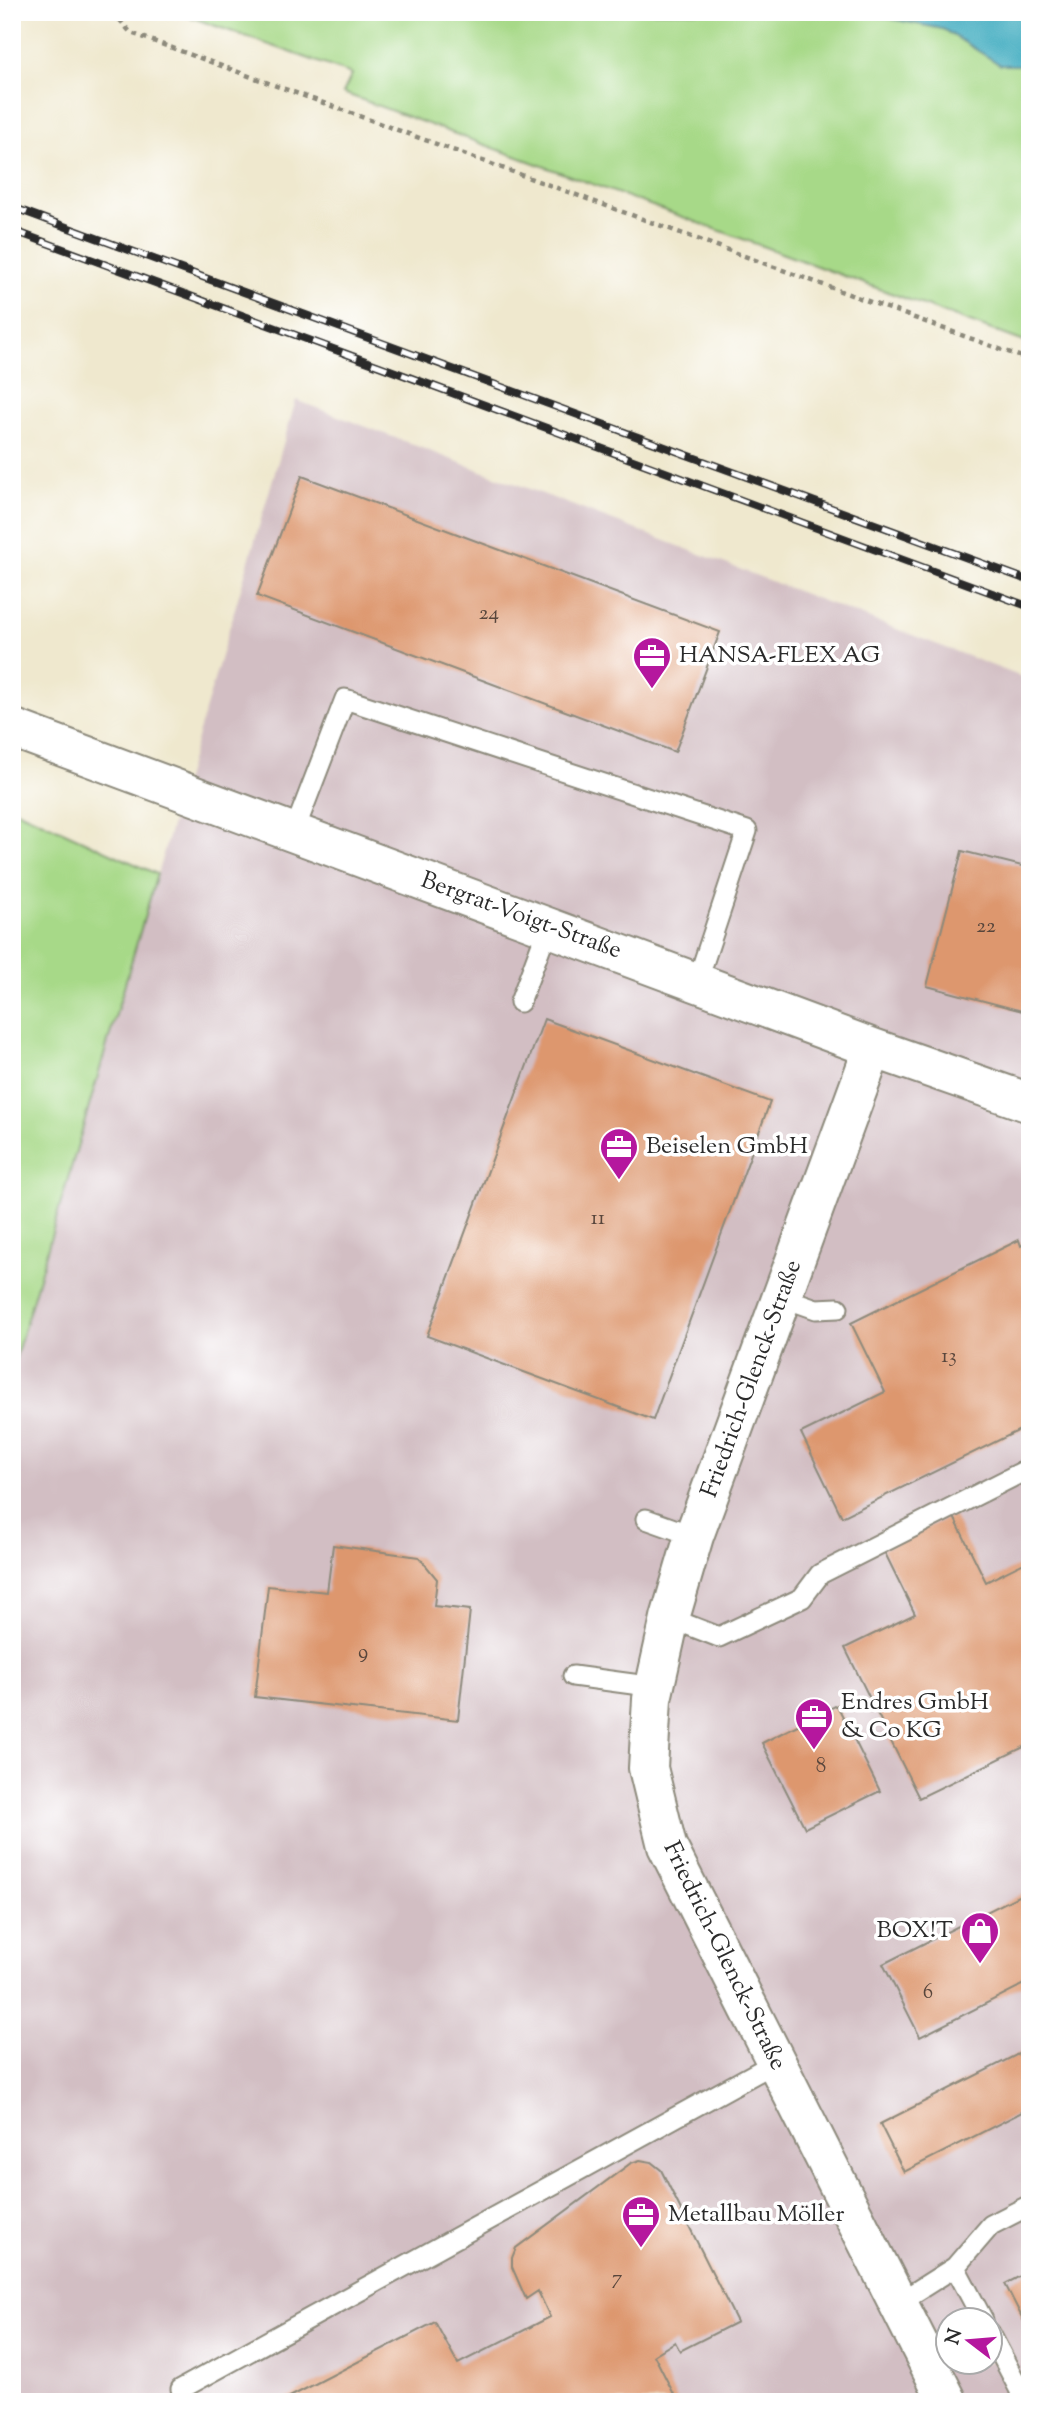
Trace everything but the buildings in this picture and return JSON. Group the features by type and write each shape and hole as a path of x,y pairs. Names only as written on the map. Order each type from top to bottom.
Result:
{"street":[{"name":"Bergrat-Voigt-Straße","path":"12,728 873,1048 1030,1103"},
{"name":"Friedrich-Glenck-Straße","path":"873,1048 694,1536 670,1618 654,1687 648,1768 667,1846 948,2402"}],"lane":[{"path":"294,832 345,699 747,831 697,982"},
{"path":"520,1002 548,927"},
{"path":"782,1297 816,1309 838,1308"},
{"path":"670,1618 719,1637 802,1598 820,1574 1030,1468"},
{"path":"646,1519 694,1536"},
{"path":"573,1676 654,1687"},
{"path":"181,2389 776,2062"},
{"path":"898,2303 955,2267 991,2225 1030,2205"},
{"path":"955,2267 976,2306"},
{"path":"1004,2361 1026,2402"}],"path":[{"path":"113,12 131,33 1030,360"}],"shaded area":[{"path":"296,400 1030,680 1030,2402 12,2402 12,1370"}],"green space":[{"path":"176,12 857,12 943,29 1001,65 1030,65 1030,344 343,93 352,74"},
{"path":"12,808 157,874 12,1370"}],"water":[{"path":"857,12 1030,12 1030,65 1001,65 943,29"}],"railway":[{"path":"12,207 1030,581"},
{"path":"12,230 1030,607"}],"place":[{"name":"HANSA-FLEX AG","path":"652,690"},
{"name":"Beiselen GmbH","path":"619,1181"},
{"name":"Endres GmbH & Co KG","path":"814,1751"},
{"name":"BOX!T","path":"980,1965"},
{"name":"Metallbau Möller","path":"641,2249"}]}
